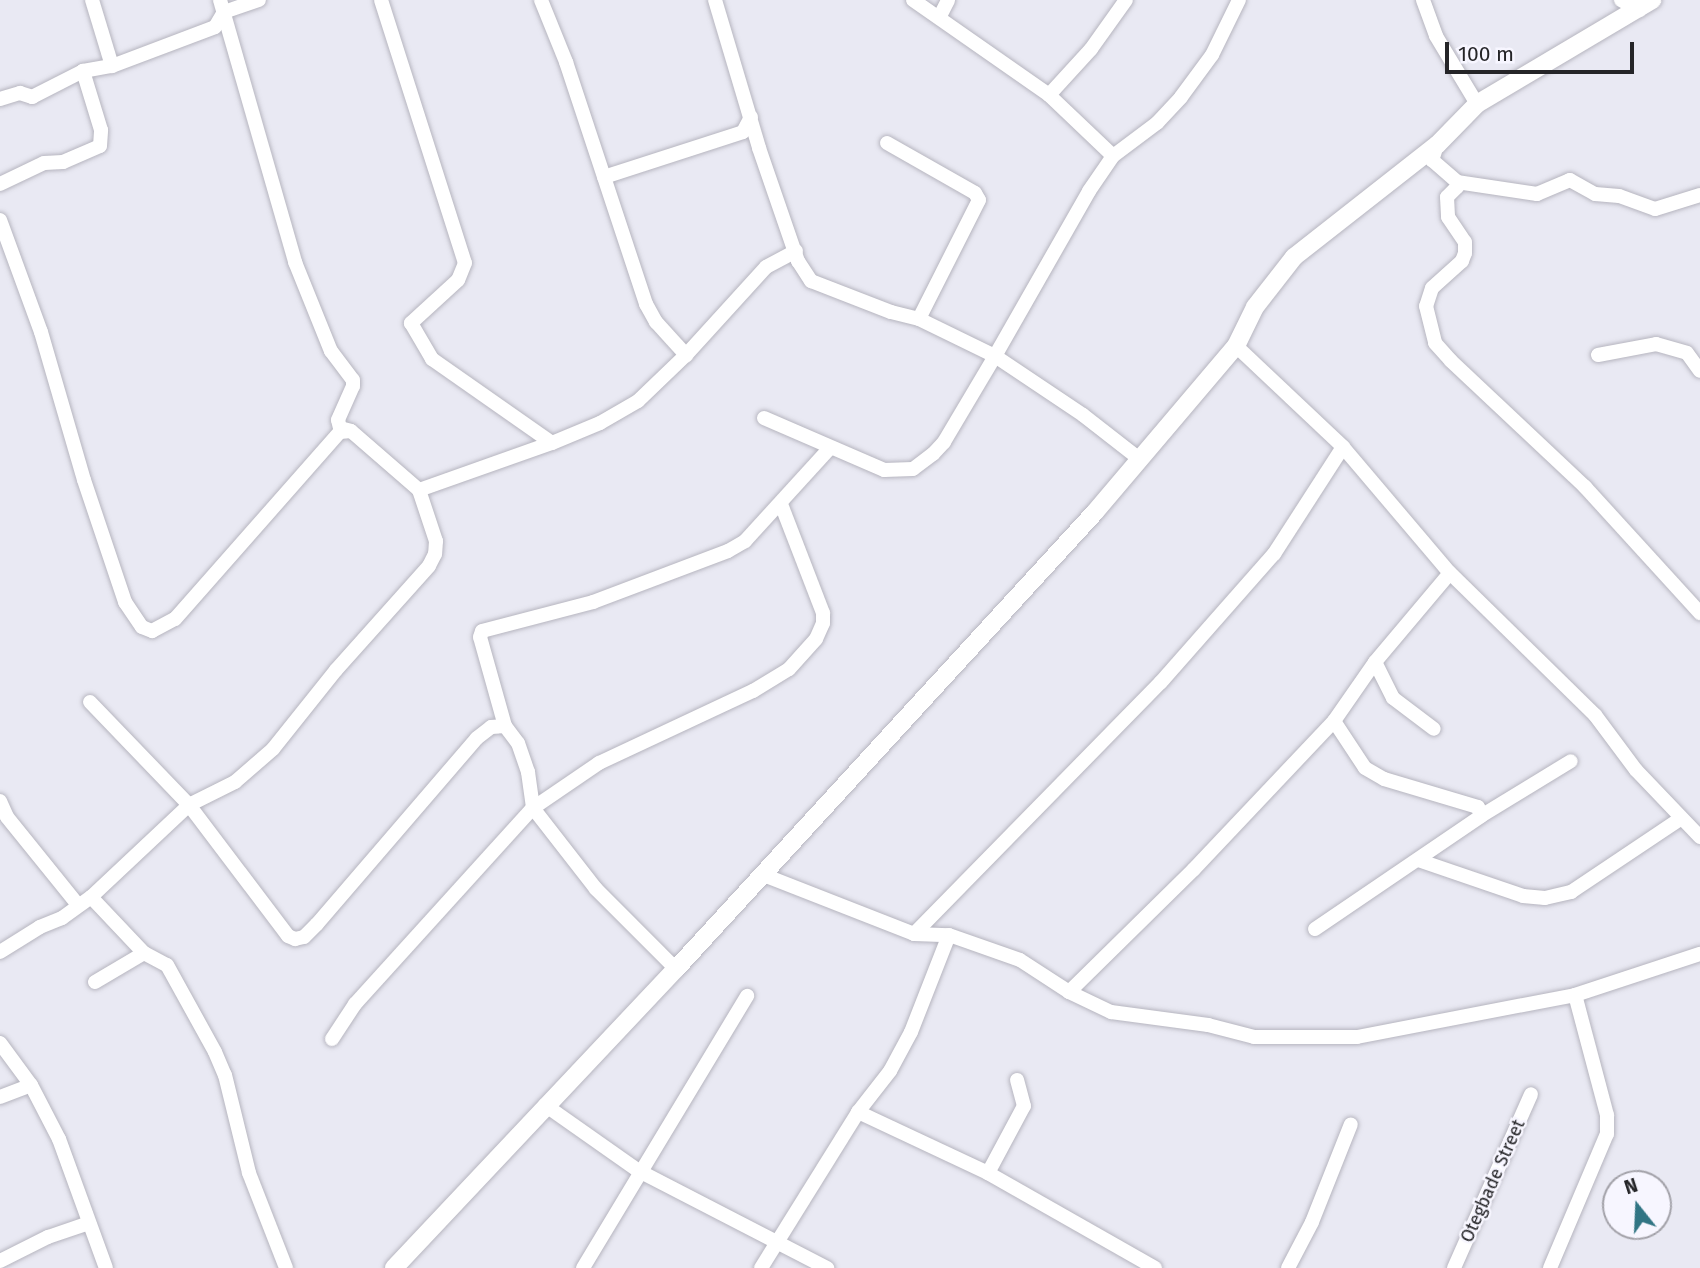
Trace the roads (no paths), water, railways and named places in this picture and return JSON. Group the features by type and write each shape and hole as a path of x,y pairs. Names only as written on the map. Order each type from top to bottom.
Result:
{"street":[{"path":"92,0 112,66"},
{"path":"222,6 259,0"},
{"path":"381,0 465,263 458,280 411,323 432,359 551,443"},
{"path":"541,0 566,62 646,304 656,322 686,355"},
{"path":"715,0 759,148 800,266 816,285 891,312 919,319 995,356 1083,415 1138,458"},
{"path":"913,0 940,16 1049,95 1114,156"},
{"path":"940,16 948,0"},
{"path":"1049,95 1091,49 1126,0"},
{"path":"764,418 884,470 905,471 920,466 944,442 1089,191 1114,156 1157,123 1181,97 1212,55 1239,0"},
{"path":"1423,0 1436,36 1477,104"},
{"path":"1621,0 1645,5"},
{"path":"394,1268 676,969 1044,569 1236,346 1255,307 1294,257 1437,145 1477,104 1645,5"},
{"path":"0,99 20,93 32,97 83,71 112,66 215,27 222,6"},
{"path":"0,952 40,927 62,918 91,897 189,805 235,782 273,749 336,670 429,566 435,554 436,541 419,490 351,431 340,428 338,420 354,386 353,380 331,351 295,262 222,6"},
{"path":"0,184 44,163 63,162 100,146 102,134 83,71"},
{"path":"604,177 743,132 751,117"},
{"path":"887,143 975,193 979,200 919,319"},
{"path":"1437,145 1432,160 1457,182 1537,194 1570,180 1595,194 1619,196 1655,209 1700,195"},
{"path":"1457,182 1457,187 1447,197 1448,217 1465,243 1465,253 1462,261 1427,296 1427,316 1435,343 1585,487 1698,608"},
{"path":"0,220 41,332 84,480 125,602 142,627 152,631 175,619 333,438 340,432 351,431"},
{"path":"419,490 551,443 600,423 638,401 686,355 766,267 796,251"},
{"path":"1598,355 1656,344 1687,353 1700,371"},
{"path":"1236,346 1343,447 1451,573 1595,715 1636,770 1700,837"},
{"path":"676,969 596,889 533,808 528,772 511,731 505,726 480,637 482,631 593,602 709,559 745,541 764,516 780,504 830,447"},
{"path":"914,934 1161,682 1274,554 1343,447"},
{"path":"332,1039 355,1004 533,808 599,764 753,691 789,669 816,639 823,623 823,613 780,504"},
{"path":"1069,992 1194,869 1334,721 1375,662 1451,573"},
{"path":"1375,662 1393,698 1434,729"},
{"path":"90,702 189,805 288,936 295,939 304,937 317,924 477,738 491,727 505,726"},
{"path":"1334,721 1365,768 1384,779 1478,807 1481,816"},
{"path":"1315,929 1481,816 1571,761"},
{"path":"0,801 7,817 78,905"},
{"path":"1418,860 1522,896 1545,898 1571,892 1680,819"},
{"path":"761,874 914,934 949,935 1020,960 1069,992 1111,1012 1208,1025 1254,1037 1357,1037 1575,995 1700,954"},
{"path":"91,897 144,953 167,965 215,1052 225,1075 249,1173 286,1268"},
{"path":"761,1268 858,1112 890,1071 911,1032 949,935"},
{"path":"95,982 144,953"},
{"path":"1550,1268 1607,1134 1607,1115 1575,995"},
{"path":"583,1268 639,1171 747,996"},
{"path":"0,1043 31,1085 59,1139 106,1268"},
{"path":"988,1174 1024,1106 1017,1080"},
{"path":"0,1097 31,1085"},
{"name":"Otegbade Street","path":"1454,1268 1531,1094"},
{"path":"545,1105 639,1171 827,1268"},
{"path":"858,1112 988,1174 1155,1268"},
{"path":"1288,1268 1312,1222 1351,1124"},
{"path":"0,1261 48,1237 89,1223"}]}
